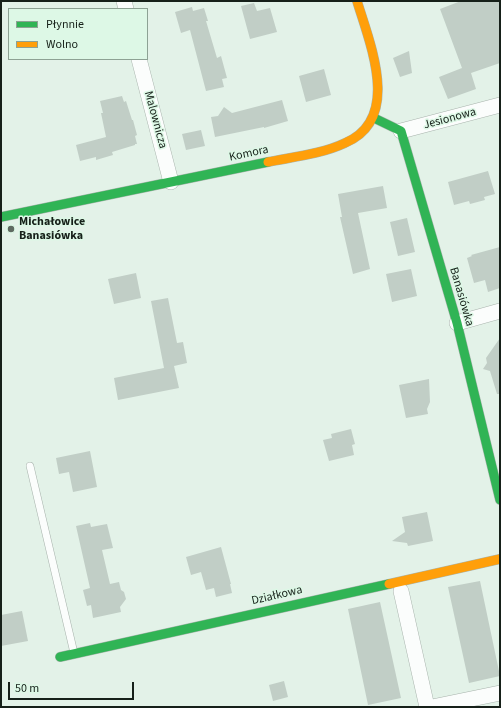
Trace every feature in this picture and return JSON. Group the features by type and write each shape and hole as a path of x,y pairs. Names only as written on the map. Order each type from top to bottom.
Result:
{"street":[{"name":"Komora","path":"1,217 345,144 359,135 374,118 379,98 379,87 376,72 357,1"},
{"name":"Malownicza","path":"139,60 171,182"},
{"name":"Jesionowa","path":"401,131 500,105"},
{"path":"374,118 401,131"},
{"name":"Banasiówka","path":"401,131 495,455 500,500"},
{"path":"457,323 500,311"},
{"name":"Działkowa","path":"60,657 500,558"},
{"path":"401,591 427,707"},
{"path":"432,707 450,706 500,693"}],"lane":[{"path":"30,466 74,654"}],"building":[{"path":"461,1 500,1 500,63 471,73 476,89 448,99 439,77 462,68 440,9"},
{"path":"254,3 257,11 270,8 277,32 250,39 241,6"},
{"path":"192,7 193,11 204,8 208,21 206,21 217,58 221,56 227,78 222,79 224,87 206,91 190,30 181,33 175,12"},
{"path":"409,51 412,73 400,77 393,58"},
{"path":"324,69 331,95 306,102 299,76"},
{"path":"122,96 124,102 126,101 133,120 137,135 135,136 137,144 112,152 113,155 96,160 96,157 80,161 76,145 106,137 100,101"},
{"path":"282,100 288,121 264,128 215,137 211,117 218,116 224,107 232,113"},
{"path":"201,130 205,146 186,150 182,134"},
{"path":"488,171 495,194 484,197 485,200 470,204 469,201 454,205 448,182"},
{"path":"383,186 387,208 358,213 370,269 353,274 340,217 342,217 338,194"},
{"path":"407,218 415,252 398,256 390,222"},
{"path":"500,247 500,288 488,292 485,280 474,283 467,258 472,256 471,255"},
{"path":"411,269 417,296 392,302 386,274"},
{"path":"136,273 141,298 114,304 108,279"},
{"path":"168,298 177,343 183,342 187,363 174,366 179,388 118,400 114,378 164,368 151,301"},
{"path":"500,338 500,394 497,394 490,371 483,369 487,363 486,358"},
{"path":"429,379 430,402 427,409 428,414 406,418 399,385"},
{"path":"351,429 355,444 352,445 354,455 329,461 323,440 332,438 331,434"},
{"path":"90,451 97,487 73,492 69,472 59,474 56,458"},
{"path":"427,512 433,541 408,546 407,543 392,541 405,532 402,517"},
{"path":"90,523 91,527 107,524 113,548 102,550 110,584 119,582 126,599 120,607 121,612 93,618 91,605 87,606 83,590 90,588 76,526"},
{"path":"221,547 232,593 216,597 214,588 206,590 201,572 191,575 186,557"},
{"path":"480,581 500,676 469,683 448,587"},
{"path":"380,602 401,698 368,705 348,609"},
{"path":"22,611 28,641 1,646 1,615"},
{"path":"284,681 288,697 273,701 269,685"}],"traffic: fast":[{"path":"374,118 401,131 457,323 500,500"},
{"path":"1,217 268,162"},
{"path":"60,657 389,584"}],"traffic: slow":[{"path":"268,162 317,153 336,147 362,132 373,117 377,99 377,79 369,38 357,1"},
{"path":"389,584 500,559"}],"place":[{"name":"Michałowice Banasiówka","path":"11,229"}]}
